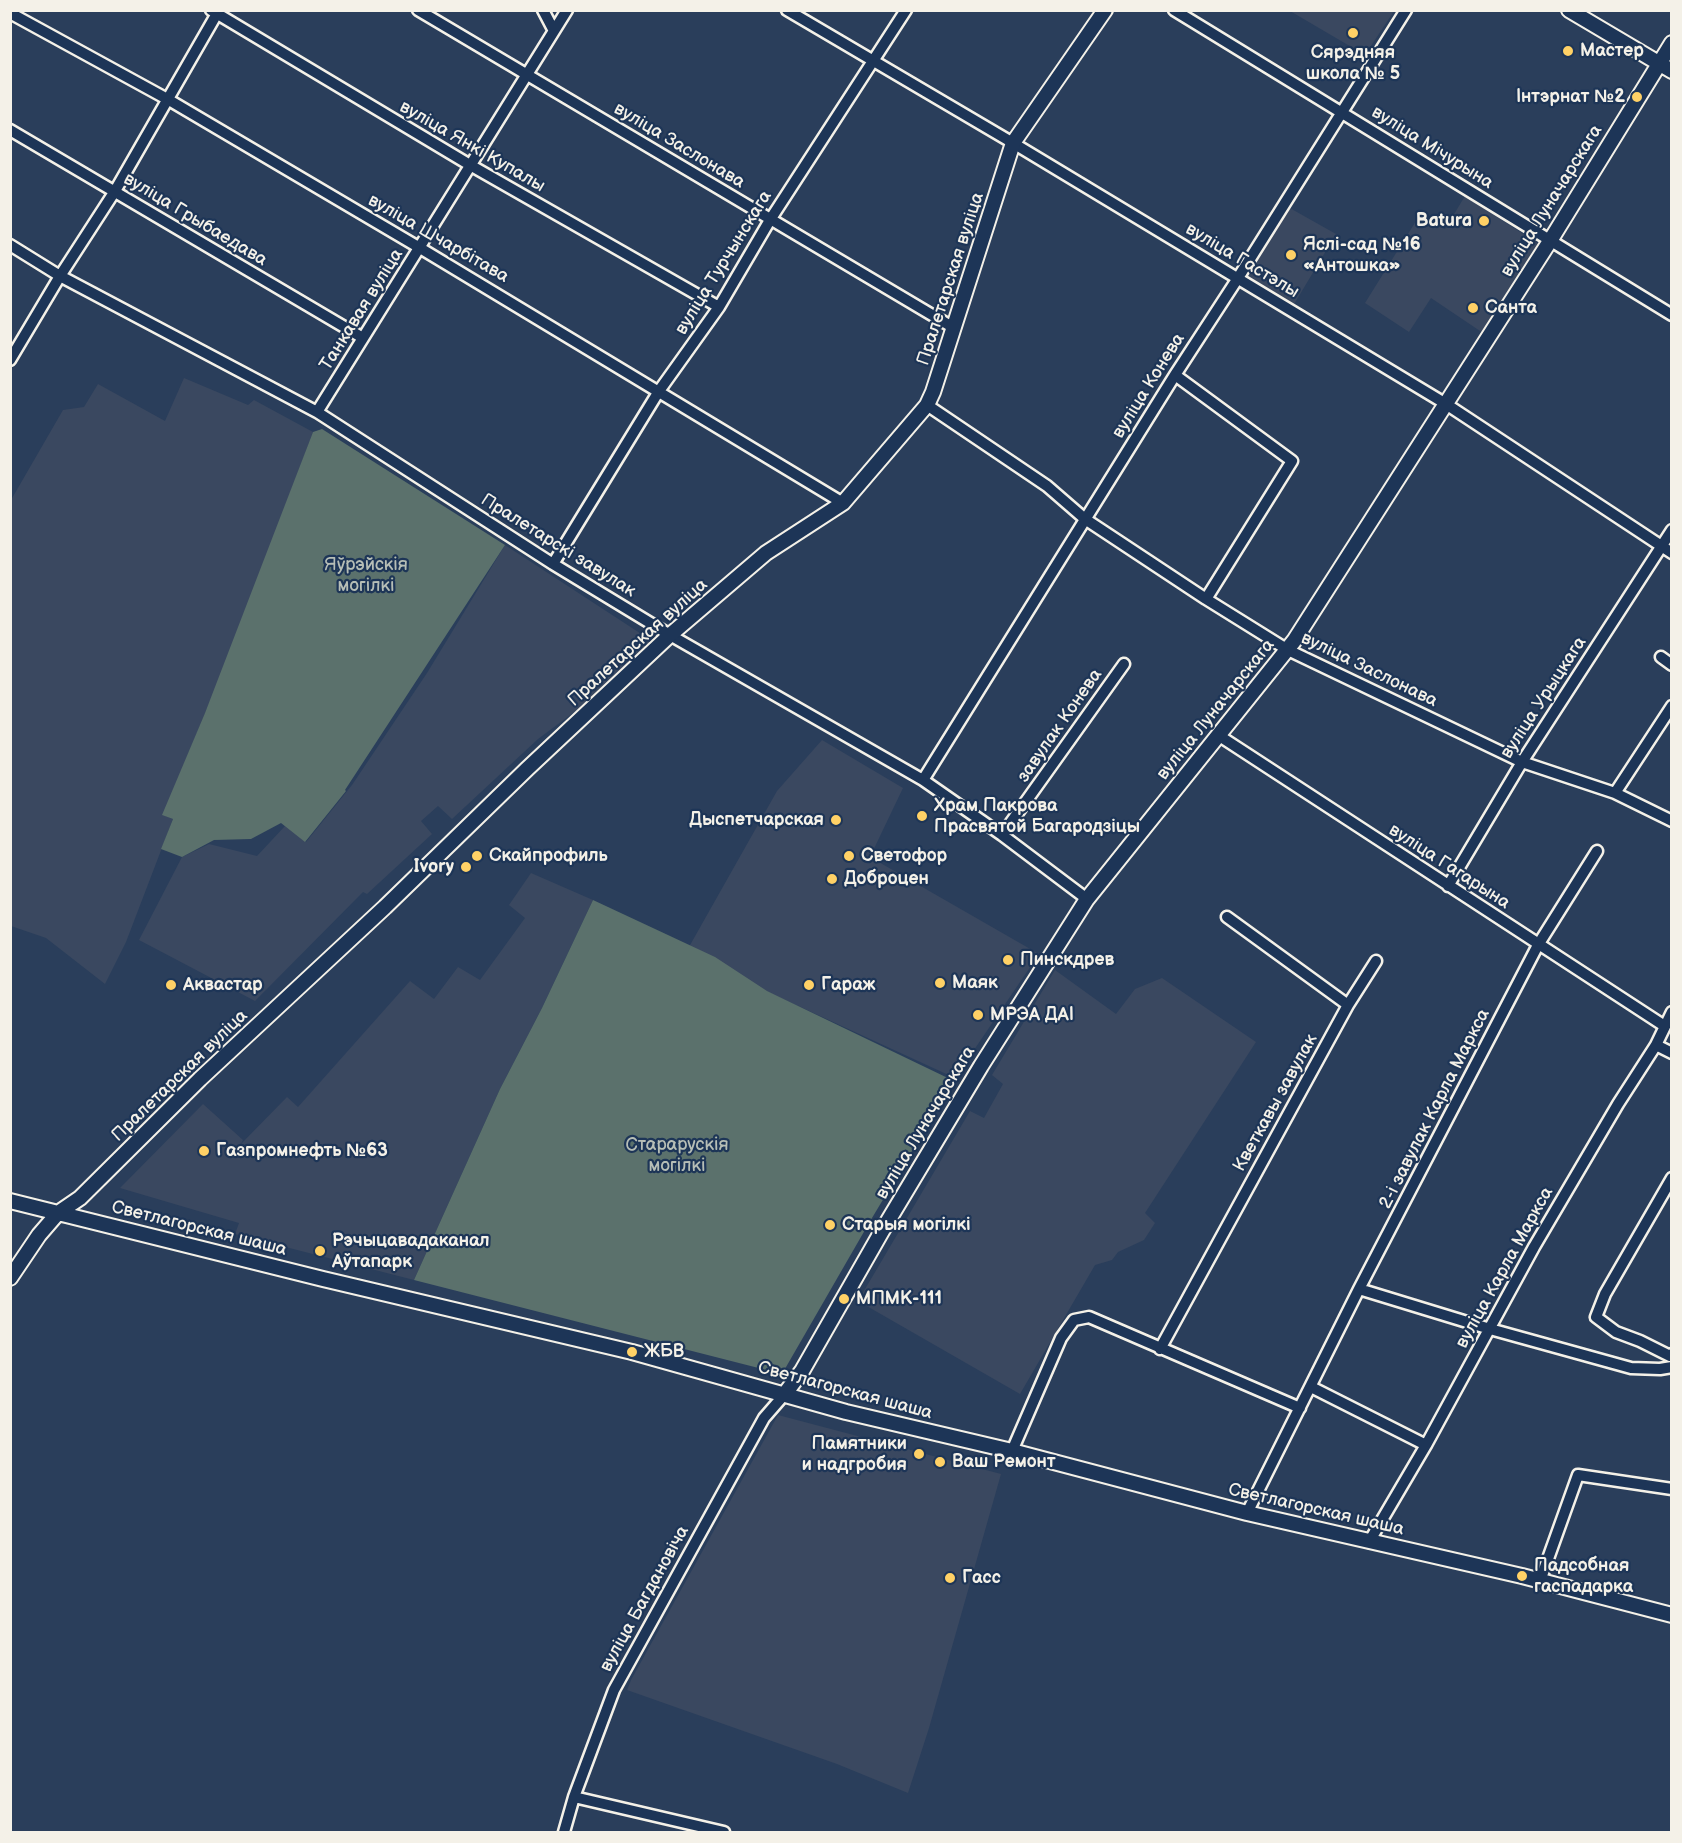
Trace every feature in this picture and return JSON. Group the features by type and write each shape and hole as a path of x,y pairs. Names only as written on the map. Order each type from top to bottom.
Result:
{"street":[{"name":"вуліца Заслонава","path":"418,10 954,328"},
{"path":"543,10 554,31"},
{"name":"Танкавая вуліца","path":"317,412 567,10"},
{"name":"вуліца Гастэлы","path":"787,10 1013,143 1446,404 1671,553"},
{"name":"вуліца Турчынскага","path":"553,564 659,391 719,307 770,220 906,10"},
{"name":"Пралетарская вуліца","path":"10,1278 39,1235 58,1213 80,1198 200,1079 380,912 527,769 670,635 766,553 843,503 927,405 1013,143 1105,10"},
{"name":"вуліца Мічурына","path":"1174,10 1671,315"},
{"name":"вуліца Конева","path":"923,780 1174,375 1238,278 1406,10"},
{"path":"1569,10 1671,71"},
{"path":"10,360 169,100 216,12"},
{"name":"вуліца Янкі Купалы","path":"216,12 470,165 719,307"},
{"name":"вуліца Шчарбітава","path":"10,13 169,100 843,503"},
{"name":"вуліца Луначарскага","path":"784,1395 802,1371 882,1231 981,1066 1088,899 1288,650 1550,241 1671,42"},
{"name":"вуліца Грыбаедава","path":"10,130 363,339"},
{"name":"Пралетарскі завулак","path":"10,245 60,276 317,412 553,564 670,635 923,780 1088,899"},
{"path":"1174,375 1292,461 1206,598"},
{"name":"вуліца Заслонава","path":"927,405 1047,486 1085,519 1288,650 1522,762 1615,794 1671,821"},
{"name":"вуліца Урыцкага","path":"1448,886 1522,762 1671,530"},
{"path":"1661,657 1671,665"},
{"name":"завулак Конева","path":"1002,835 1124,664"},
{"path":"1615,794 1671,706"},
{"name":"вуліца Гагарына","path":"1218,735 1663,1025"},
{"name":"2-і завулак Карла Маркса","path":"1247,1513 1359,1289 1538,945 1597,851"},
{"path":"1227,918 1348,1005"},
{"name":"Кветкавы завулак","path":"1160,1348 1348,1005 1376,961"},
{"name":"вуліца Карла Маркса","path":"1369,1542 1426,1445 1580,1167 1656,1045 1663,1025 1671,1012"},
{"path":"1656,1045 1671,1053"},
{"path":"1359,1289 1630,1368 1660,1370 1671,1359 1640,1341 1616,1332 1596,1317 1605,1294 1671,1179"},
{"name":"Светлагорская шаша","path":"10,1201 323,1279 632,1352 784,1395 1012,1451 1247,1513 1540,1581 1671,1615"},
{"path":"1012,1451 1061,1338 1074,1320 1089,1317 1300,1408"},
{"path":"1311,1387 1426,1445"},
{"name":"вуліца Багдановіча","path":"564,1833 574,1797 614,1689 764,1418 784,1395"},
{"path":"1540,1581 1578,1475 1671,1489"},
{"path":"574,1797 724,1833"}],"shaded area":[{"name":"Сярэдняя школа № 5","path":"1290,11 1394,11 1365,55"},
{"path":"1465,196 1540,245 1483,333 1431,298 1409,332 1365,303 1421,213 1445,229"},
{"name":"Яслі-сад №16 «Антошка»","path":"1288,207 1336,234 1293,306 1245,277"},
{"path":"184,378 248,405 254,400 313,432 233,646 163,815 173,819 126,942 105,984 46,938 11,926 11,500 63,410 84,407 98,384 165,421"},
{"path":"505,545 652,641 604,690 538,739 452,819 438,806 421,821 432,834 367,894 363,892 255,1001 139,940 182,857 209,844 257,856 285,826 306,842 352,785 427,673"},
{"path":"822,740 903,788 870,857 1039,954 955,1078 685,954 777,791"},
{"name":"Рэчыцавадаканал Аўтапарк","path":"531,873 593,900 542,1008 500,1089 414,1280 235,1234 239,1223 120,1188 203,1104 243,1140 241,1144 287,1097 298,1107 410,981 434,999 458,967 480,980 525,918 509,905"},
{"path":"1055,970 1116,1014 1135,989 1162,978 1256,1042 1145,1213 1155,1223 1144,1240 1118,1252 1112,1260 1095,1265 1020,1394 858,1301 970,1111 984,1118 1003,1084 992,1075"},
{"path":"778,1415 1001,1474 929,1728 908,1793 837,1764 627,1690"}],"green space":[{"name":"Яўрэйскія могілкі","path":"322,429 505,545 346,791 305,842 281,823 251,839 214,840 182,857 161,849 173,819 162,815 205,713 313,432"},
{"name":"Старарускія могілкі","path":"593,900 715,957 767,991 952,1080 951,1086 782,1374 414,1280 500,1089 542,1008"}],"place":[{"name":"Сярэдняя школа № 5","path":"1353,33"},
{"name":"Мастер","path":"1568,51"},
{"name":"Інтэрнат №2","path":"1637,97"},
{"name":"Batura","path":"1484,221"},
{"name":"Яслі-сад №16 «Антошка»","path":"1291,255"},
{"name":"Санта","path":"1473,308"},
{"name":"Храм Пакрова Прасвятой Багародзіцы","path":"922,816"},
{"name":"Дыспетчарская","path":"836,820"},
{"name":"Скайпрофиль","path":"477,856"},
{"name":"Светофор","path":"849,856"},
{"name":"Ivory","path":"466,867"},
{"name":"Доброцен","path":"832,879"},
{"name":"Пинскдрев","path":"1008,960"},
{"name":"Маяк","path":"940,983"},
{"name":"Аквастар","path":"171,985"},
{"name":"Гараж","path":"809,985"},
{"name":"МРЭА ДАІ","path":"978,1015"},
{"name":"Газпромнефть №63","path":"204,1151"},
{"name":"Старыя могілкі","path":"830,1225"},
{"name":"Рэчыцавадаканал Аўтапарк","path":"320,1251"},
{"name":"МПМК-111","path":"844,1299"},
{"name":"ЖБВ","path":"632,1352"},
{"name":"Памятники и надгробия","path":"919,1454"},
{"name":"Ваш Ремонт","path":"940,1462"},
{"name":"Падсобная гаспадарка","path":"1522,1576"},
{"name":"Гасс","path":"950,1578"}]}
